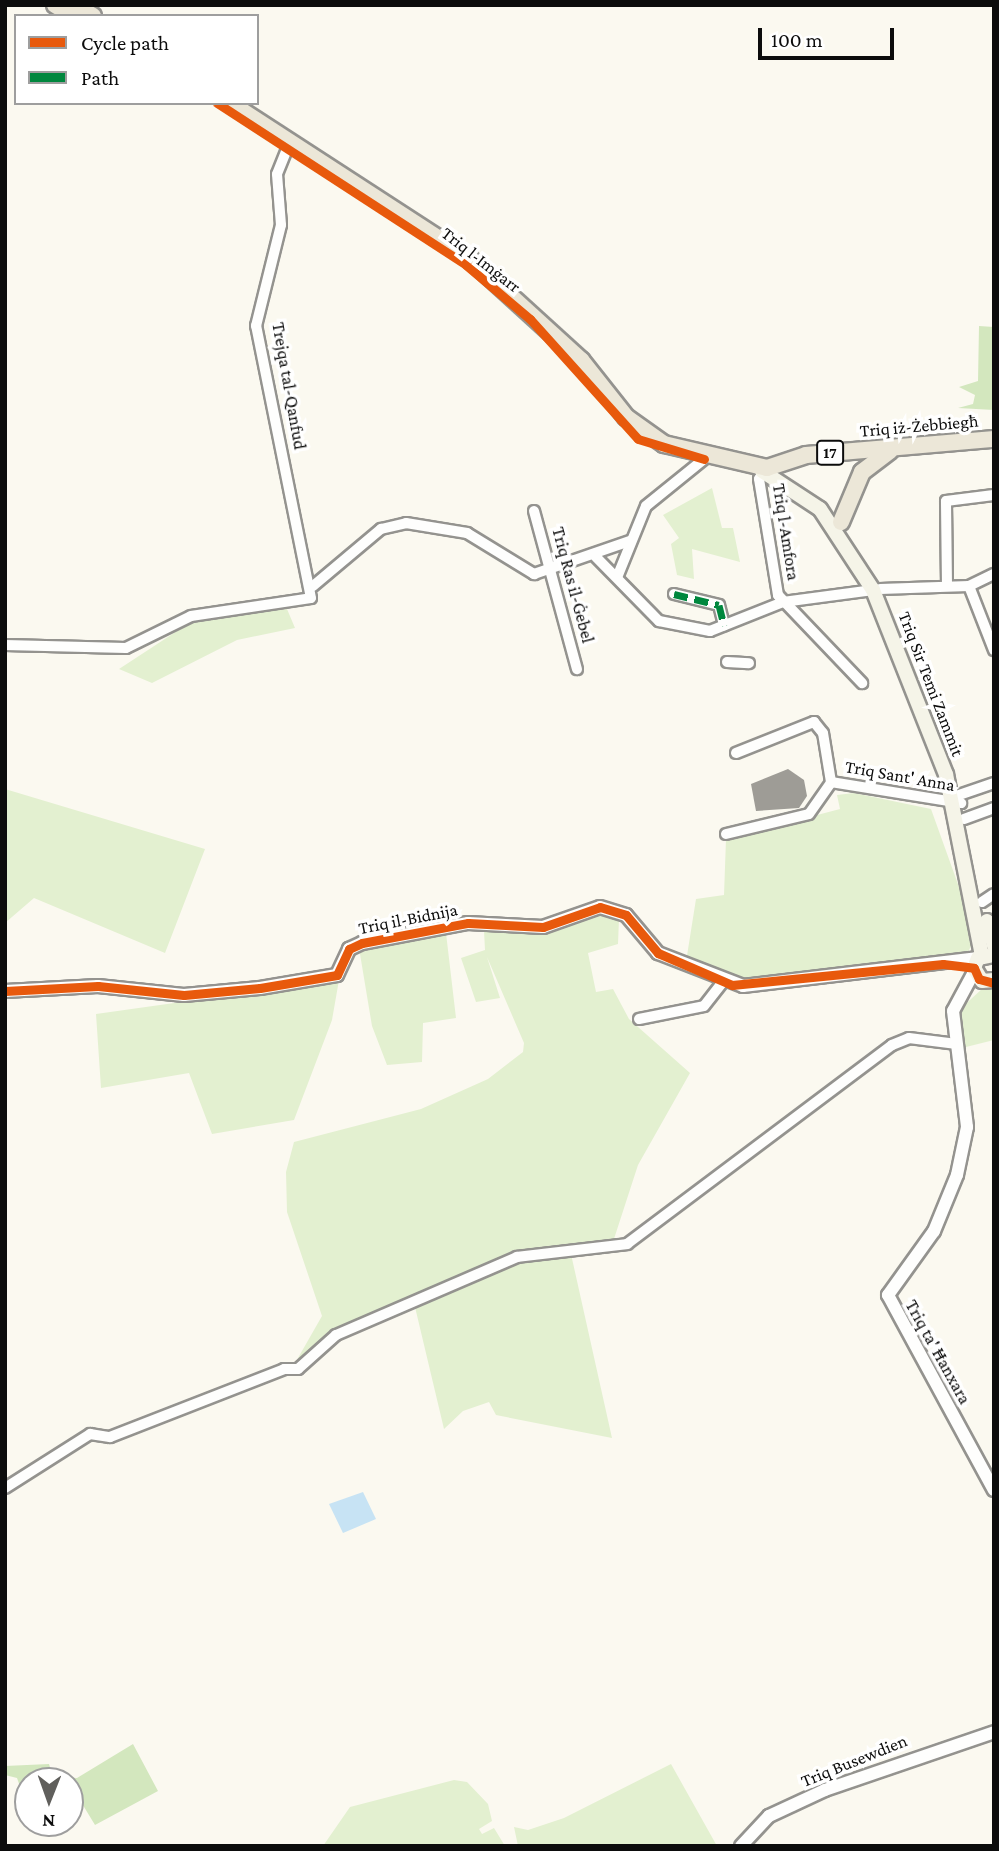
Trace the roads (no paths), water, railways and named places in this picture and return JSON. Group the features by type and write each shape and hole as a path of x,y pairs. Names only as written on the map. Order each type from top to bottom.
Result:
{"main road":[{"path":"74,5 90,14"},
{"name":"Triq l-Imġarr","path":"220,105 286,152 466,265 530,319 638,439 704,459 765,470"},
{"name":"Triq l-Imġarr","path":"233,105 470,259 535,313 643,432 664,444 765,470"},
{"name":"Triq iż-Żebbiegħ","path":"765,470 783,458 994,439"},
{"name":"17","path":"841,522 863,472 895,449"},
{"path":"850,452 862,460 863,472"},
{"name":"Triq Sir Temi Zammit","path":"765,470 841,522 876,589 958,801 988,898 994,945"},
{"name":"Triq Sir Temi Zammit","path":"765,470 820,509 876,589"},
{"name":"Triq Sir Temi Zammit","path":"958,801 980,962"},
{"path":"980,962 991,982"}],"street":[{"name":"Trejqa tal-Qanfud","path":"286,152 277,174 281,225 256,326 313,586"},
{"path":"618,575 629,541 646,506 704,459"},
{"name":"Triq l-Amfora","path":"765,470 783,602"},
{"path":"947,585 946,501 994,495"},
{"name":"Triq Ras il-Ġebel","path":"534,511 577,669"},
{"path":"5,645 135,647 207,611 303,602 313,586 381,529 406,523 467,533 534,574 551,567 596,557 629,541"},
{"path":"596,557 618,575 659,621 710,631 783,602 876,589 970,586 994,574"},
{"path":"970,586 994,650"},
{"path":"674,594 719,605 724,625"},
{"path":"783,602 862,684"},
{"path":"727,662 749,663"},
{"path":"736,753 814,722 823,733 831,782"},
{"name":"Triq Sant' Anna","path":"726,834 809,814 831,782 958,801 994,783"},
{"name":"Triq Sant' Anna","path":"964,820 994,808"},
{"name":"Triq il-Bidnija","path":"5,991 98,986 184,995 272,986 337,975 349,949 362,943 468,923 542,927 600,907 626,915 658,953 723,982 752,986 980,962"},
{"name":"Triq ta' Ħanxara","path":"980,962 953,1011 967,1127 957,1175 934,1231 888,1296 994,1490"},
{"path":"639,1019 704,1006 723,982"},
{"path":"961,993 991,982"},
{"path":"5,1489 90,1434 110,1437 284,1369 298,1369 336,1335 517,1257 627,1244 892,1045 909,1038 957,1044"},
{"name":"Triq Busewdien","path":"741,1846 769,1816 825,1790 994,1731"}],"water":[{"path":"363,1492 376,1519 343,1533 329,1504"}]}
